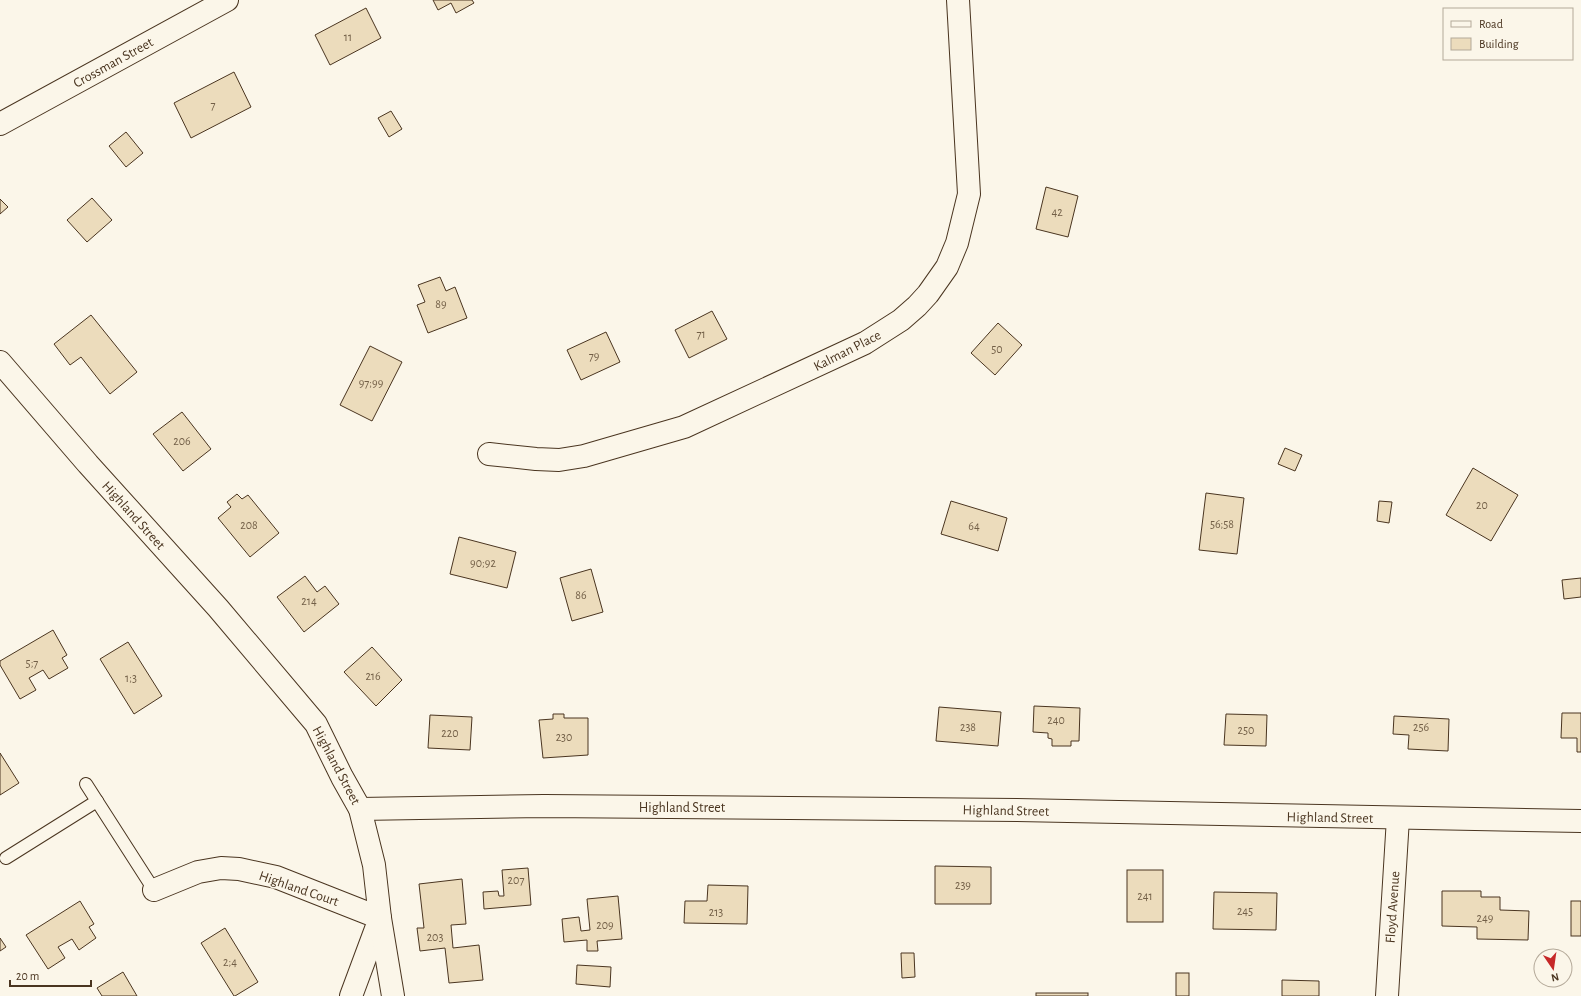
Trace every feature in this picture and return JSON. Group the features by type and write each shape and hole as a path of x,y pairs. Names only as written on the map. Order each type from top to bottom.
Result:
{"street":[{"name":"Crossman Street","path":"0,124 227,0"},
{"name":"Kalman Place","path":"489,454 559,460 584,456 684,427 865,343 901,320 917,306 948,267 957,243 969,194 958,0"},
{"name":"Highland Street","path":"0,362 88,464 218,608 316,724 360,809 552,806 1017,810 1581,821"},
{"path":"360,809 374,865 380,918 393,996"},
{"name":"Floyd Avenue","path":"1387,996 1398,818"},
{"name":"Highland Court","path":"154,890 198,872 221,868 239,869 276,878 380,918"},
{"path":"351,996 380,918"}],"lane":[{"name":"Highland Court","path":"86,784 154,890"},
{"path":"6,858 97,800"}],"building":[{"path":"433,0 472,0 474,3 456,13 451,3 438,10"},
{"path":"366,8 381,38 330,65 315,35"},
{"path":"234,72 251,107 191,138 174,103"},
{"path":"391,111 402,129 389,137 378,118"},
{"path":"126,132 143,153 126,167 109,146"},
{"path":"1046,187 1078,196 1068,237 1036,229"},
{"path":"92,198 112,220 87,242 67,220"},
{"path":"0,199 8,207 0,214"},
{"path":"440,277 446,291 455,287 467,318 428,333 417,305 425,302 418,285"},
{"path":"712,311 727,339 689,358 675,330"},
{"path":"91,315 137,372 110,394 81,357 70,365 54,344"},
{"path":"998,323 1022,345 995,375 971,353"},
{"path":"606,332 620,362 581,380 567,350"},
{"path":"370,346 402,362 372,421 340,405"},
{"path":"182,412 211,449 183,471 153,434"},
{"path":"1285,448 1302,455 1295,471 1278,464"},
{"path":"1473,468 1518,495 1491,541 1446,515"},
{"path":"1206,493 1244,498 1237,554 1199,550"},
{"path":"237,494 242,499 248,495 279,533 250,557 218,518 231,507 227,502"},
{"path":"951,501 1007,518 998,551 941,534"},
{"path":"1379,501 1392,502 1389,523 1377,521"},
{"path":"459,537 516,552 507,588 450,574"},
{"path":"591,569 603,612 572,621 560,578"},
{"path":"305,576 317,592 325,586 339,604 304,632 277,597"},
{"path":"1581,578 1581,597 1564,599 1562,580"},
{"path":"53,630 67,655 62,658 68,668 49,679 43,670 29,678 36,690 20,699 0,665 0,661"},
{"path":"128,642 162,696 134,714 100,659"},
{"path":"372,647 402,680 376,706 344,672"},
{"path":"1034,706 1080,708 1079,741 1071,741 1071,746 1052,746 1052,739 1048,738 1048,733 1033,732"},
{"path":"939,707 1001,712 998,746 936,741"},
{"path":"1562,713 1581,713 1581,752 1577,752 1577,738 1561,738"},
{"path":"553,714 564,714 564,718 588,718 588,755 543,758 539,720 553,719"},
{"path":"1226,714 1267,715 1266,746 1224,745"},
{"path":"430,715 472,717 470,750 428,748"},
{"path":"1394,716 1449,719 1448,751 1408,749 1409,735 1393,734"},
{"path":"0,753 19,783 0,795"},
{"path":"935,866 991,867 991,904 935,904"},
{"path":"528,868 531,905 484,909 483,892 498,891 499,896 504,896 502,870"},
{"path":"1127,870 1163,870 1163,922 1127,922"},
{"path":"462,879 466,924 451,925 453,948 479,945 483,980 449,983 445,948 420,951 417,928 424,928 419,884"},
{"path":"708,885 748,886 747,924 684,923 685,901 707,901"},
{"path":"1442,891 1481,891 1481,897 1500,897 1500,910 1529,911 1528,940 1477,939 1477,927 1442,926"},
{"path":"1214,892 1277,893 1276,930 1213,929"},
{"path":"618,896 622,939 597,941 598,951 587,951 587,940 564,942 562,919 579,917 581,931 590,930 587,899"},
{"path":"80,901 94,924 89,927 96,938 79,950 72,939 58,947 65,958 48,969 26,935"},
{"path":"1571,901 1581,901 1581,936 1571,936"},
{"path":"225,928 258,982 235,996 201,943"},
{"path":"0,938 6,947 0,951"},
{"path":"901,953 914,953 915,977 902,978"},
{"path":"577,965 611,967 610,987 576,984"},
{"path":"123,972 137,996 102,996 97,988"},
{"path":"1176,973 1189,973 1189,996 1176,996"},
{"path":"1282,980 1319,981 1319,996 1282,996"},
{"path":"1036,993 1088,993 1088,996 1036,996"}]}
